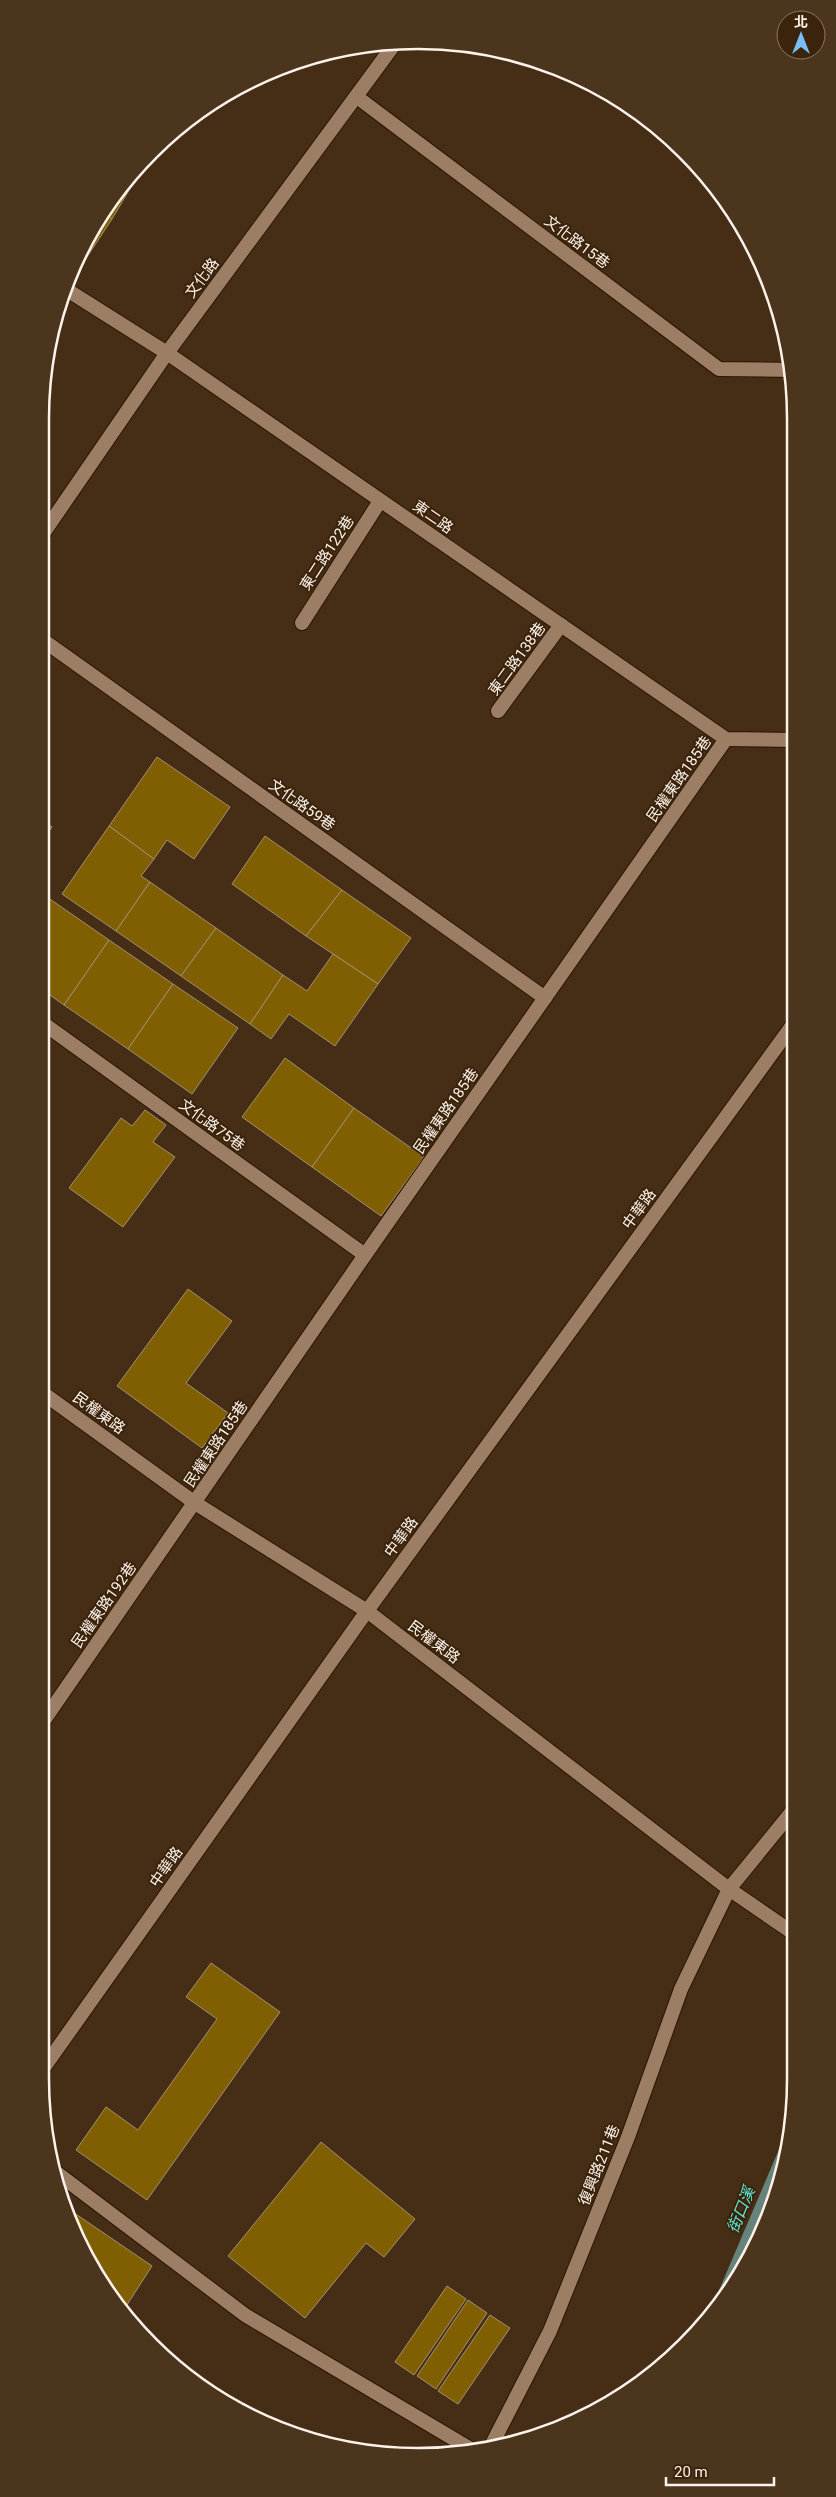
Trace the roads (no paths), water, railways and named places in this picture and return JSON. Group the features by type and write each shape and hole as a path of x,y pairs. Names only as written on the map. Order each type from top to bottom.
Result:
{"street":[{"name":"文化路","path":"49,525 167,353 390,50"},
{"name":"文化路15巷","path":"357,97 719,368 784,370"},
{"name":"東二路","path":"71,292 167,353 726,739"},
{"name":"東二路122巷","path":"302,623 380,501"},
{"name":"東二路138巷","path":"498,711 561,625"},
{"name":"文化路59巷","path":"49,644 545,998"},
{"path":"726,739 787,740"},
{"name":"民權東路185巷","path":"195,1502 365,1255 726,739"},
{"name":"文化路75巷","path":"49,1027 365,1255"},
{"name":"中華路","path":"49,2061 367,1611 787,1033"},
{"name":"民權東路","path":"49,1397 195,1502 367,1611 730,1889 787,1929"},
{"name":"民權東路192巷","path":"49,1713 195,1502"},
{"name":"復興路211巷","path":"494,2440 550,2331 628,2137 681,1990 730,1889 787,1819"},
{"path":"61,2176 245,2315 464,2445"}],"waterway":[{"name":"街口溪","path":"733,2272 776,2171"}]}
